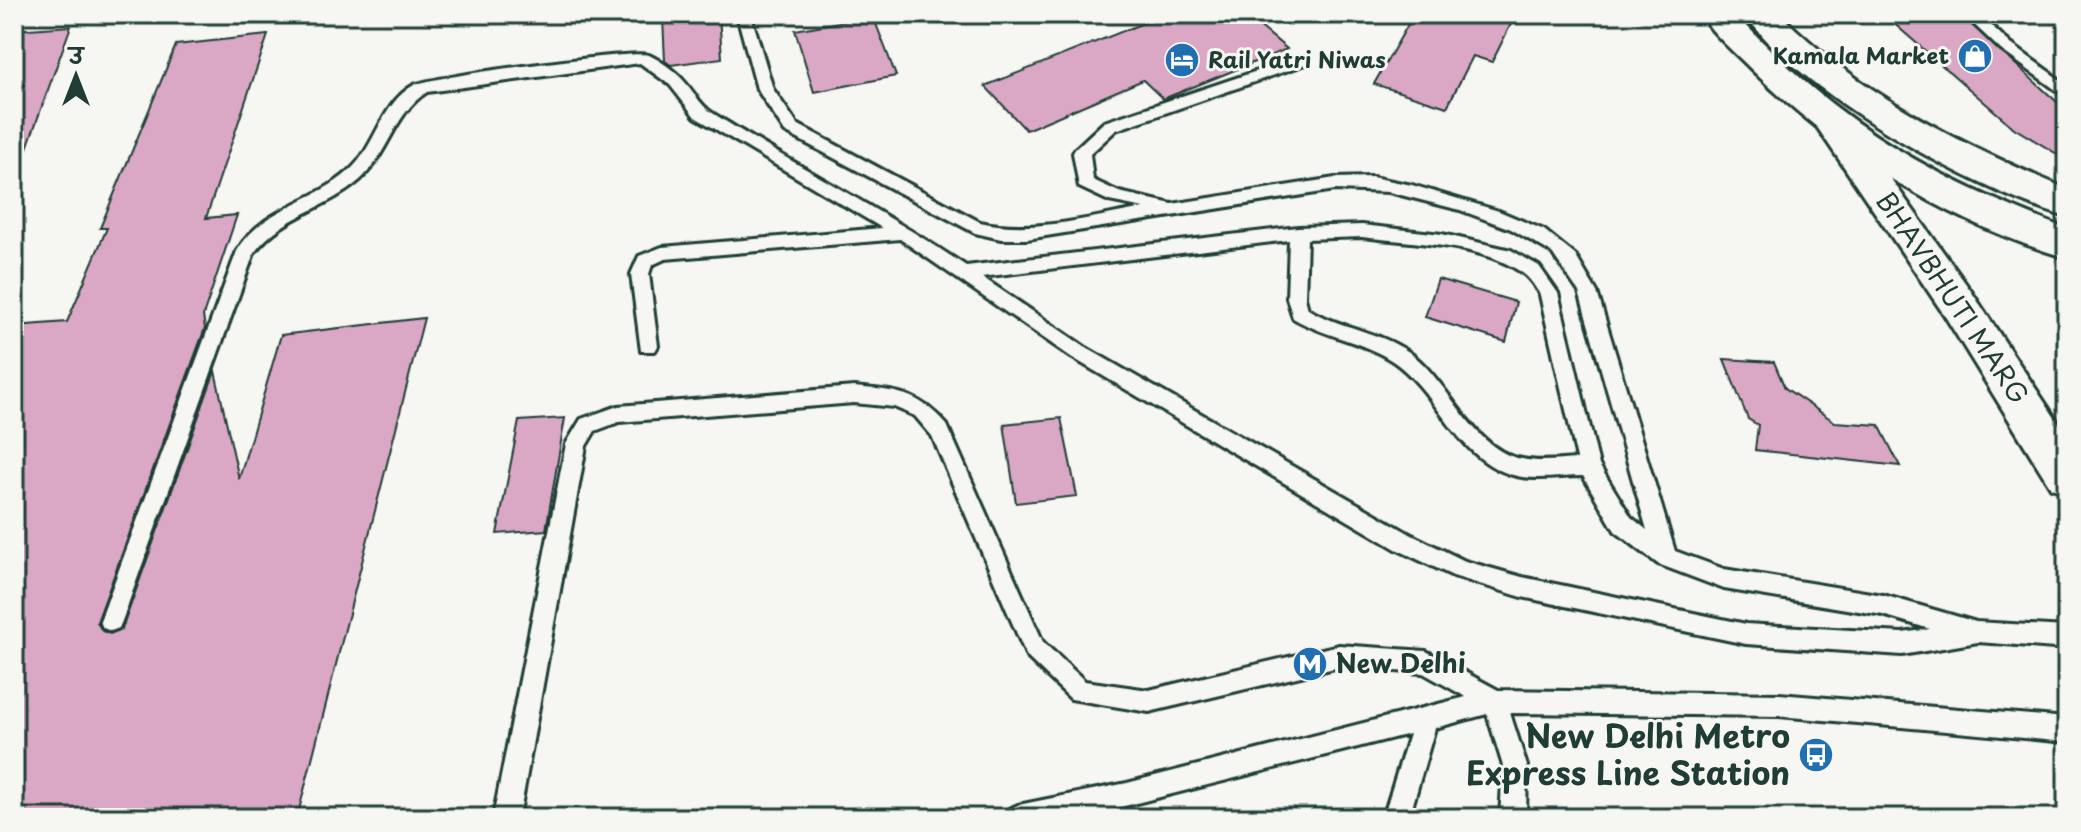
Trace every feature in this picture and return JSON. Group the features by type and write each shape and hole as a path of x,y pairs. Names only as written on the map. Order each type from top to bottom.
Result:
{"main road":[{"path":"1716,14 1753,53 1833,124 1969,203 2067,244"},
{"path":"1761,14 1815,65 1877,109 1956,155 2067,204"},
{"name":"BHAVBHUTI MARG","path":"1833,124 2066,463"}],"lane":[{"path":"1970,14 2006,47 2067,93"},
{"path":"744,15 764,92 791,128 975,227 1001,233 1027,233 1335,184 1371,183 1401,188 1516,222 1551,241 1575,266 1588,292 1666,557"},
{"path":"111,621 246,251 267,225 293,208 336,190 358,173 378,148 404,101 422,88 451,81 643,58 676,81 701,113 903,232 1078,352 1404,542 1461,569 1522,587 1746,634 1902,644 1978,632"},
{"path":"1180,209 1115,197 1085,183 1081,153 1110,126 1304,60"},
{"path":"961,273 1298,233 1362,231 1442,240 1505,255 1533,271 1549,293 1589,467 1623,524 1666,557 1724,579 1883,605 1978,632 2067,638"},
{"path":"648,346 640,274 645,261 662,253 903,232"},
{"path":"1298,233 1296,298 1300,313 1311,321 1358,334 1399,355 1432,384 1460,425 1488,454 1520,468 1589,467"},
{"path":"506,818 576,444 588,425 618,414 854,395 896,399 922,410 940,431 1035,649 1079,691 1149,701 1339,656 1426,662 1495,701 1515,766 1513,818"},
{"path":"1018,818 1127,795 1495,701 1779,705 2067,730"},
{"path":"1396,818 1426,719"}],"building":[{"path":"719,14 722,58 671,65 665,61 663,18"},
{"path":"1166,14 1245,14 1287,49 1163,99 1143,80 1026,130 985,86"},
{"path":"1414,14 1516,14 1492,62 1473,56 1447,107 1374,84"},
{"path":"1883,14 1960,14 2067,111 2067,160 2014,128"},
{"path":"873,16 896,76 814,92 795,30"},
{"path":"71,26 19,170 14,169 14,30"},
{"path":"268,35 206,218 237,215 203,316 205,328 97,622 102,631 110,634 122,629 215,371 239,479 281,335 424,318 297,818 14,818 14,326 67,322 107,228 100,228 176,45"},
{"path":"1438,279 1516,302 1506,342 1425,317"},
{"path":"1724,359 1774,362 1785,388 1835,422 1879,425 1900,466 1755,450 1758,425 1748,419"},
{"path":"565,418 546,530 497,534 519,421"},
{"path":"1061,418 1077,496 1016,503 1004,424"}],"place":[{"name":"Kamala Market","path":"1975,56"},
{"name":"Rail Yatri Niwas","path":"1182,60"},
{"name":"New Delhi","path":"1310,664"},
{"name":"New Delhi Metro Express Line Station","path":"1816,755"}]}
